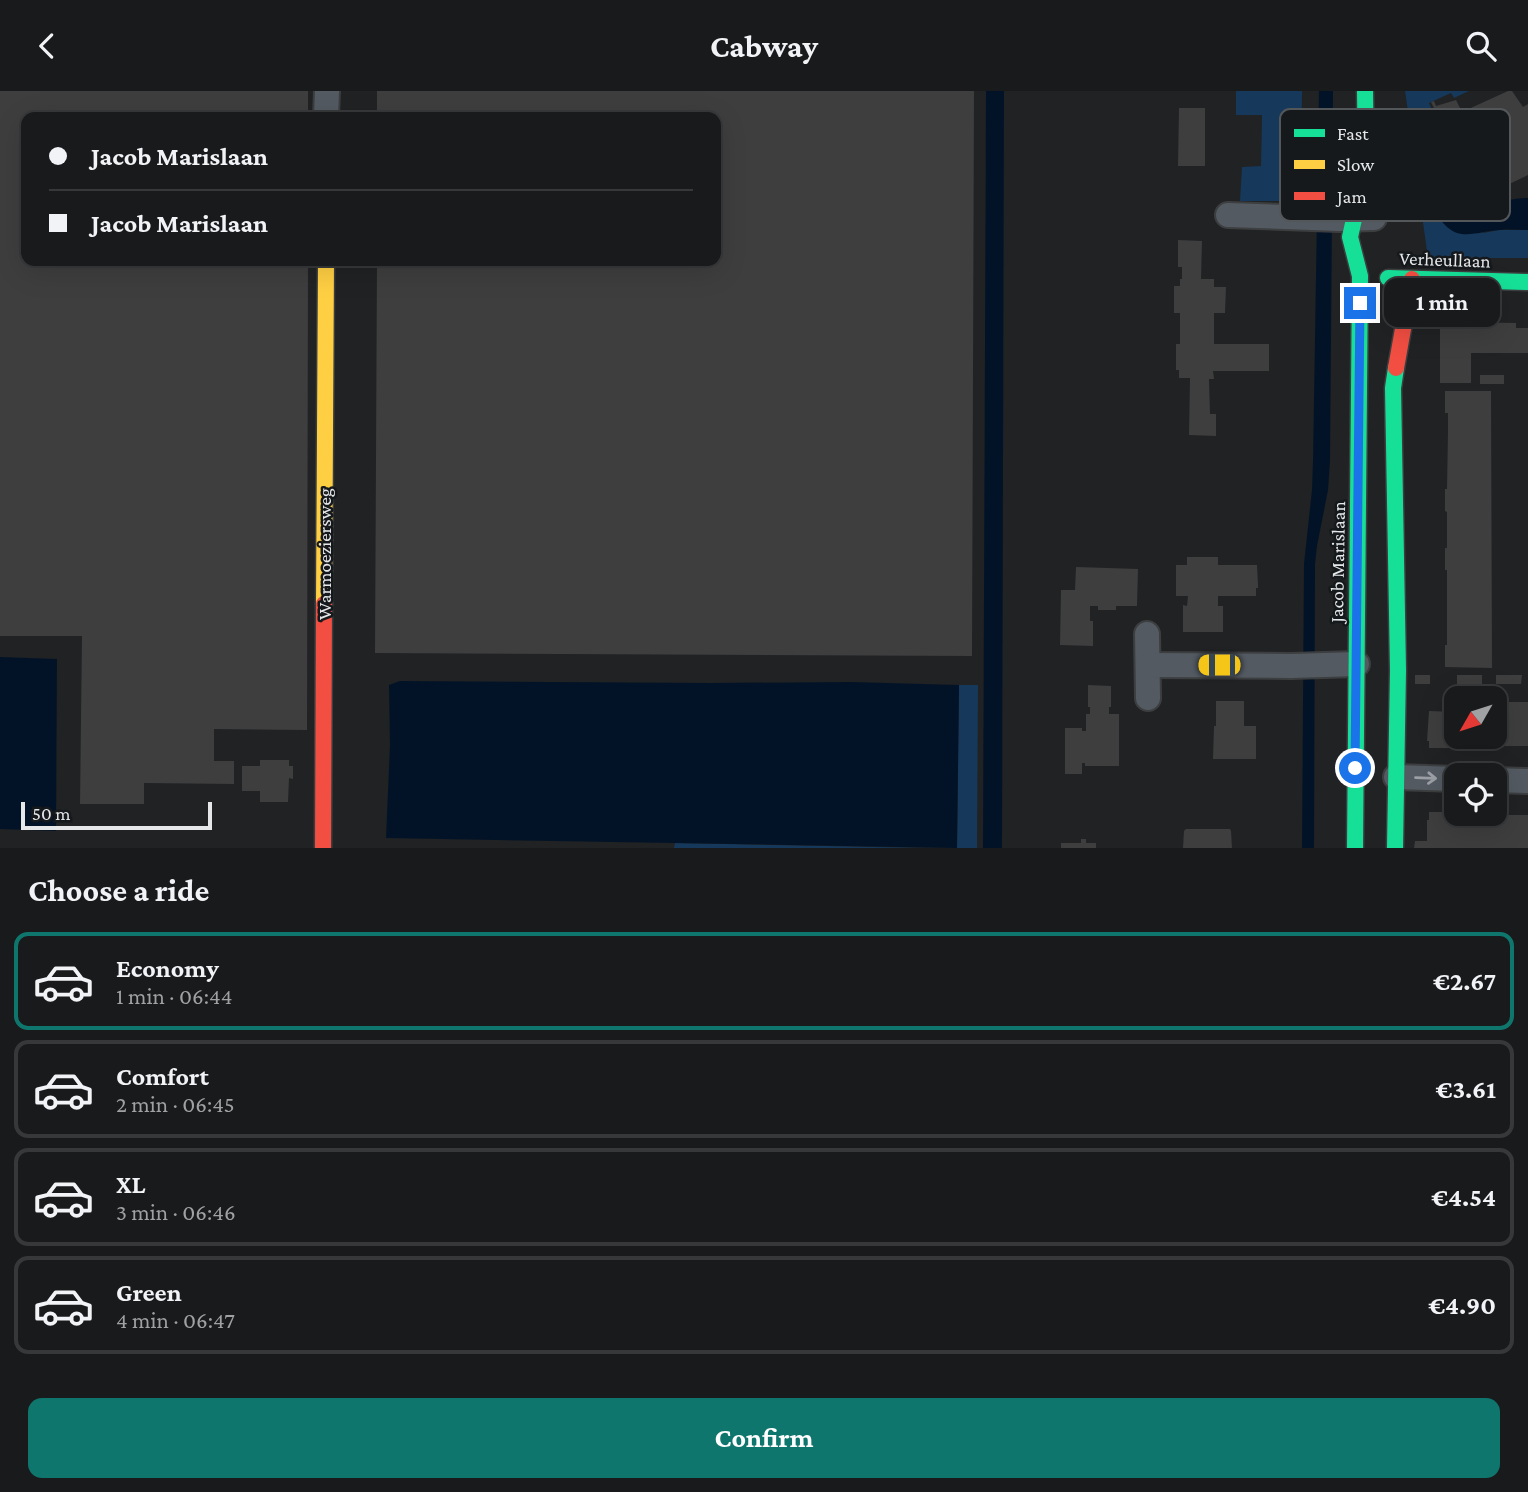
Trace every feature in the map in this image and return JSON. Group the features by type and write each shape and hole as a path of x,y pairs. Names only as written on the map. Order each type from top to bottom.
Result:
{"street":[{"path":"326,112 327,91"},
{"name":"Jacob Marislaan","path":"1365,91 1365,109"},
{"path":"1228,215 1280,217"},
{"path":"1325,221 1361,229"},
{"name":"Jacob Marislaan","path":"1355,848 1362,221"},
{"name":"Jacob Marislaan","path":"1360,276 1350,237 1361,229"},
{"name":"Warmoeziersweg","path":"323,848 326,266"},
{"name":"Verheullaan","path":"1360,276 1528,282"},
{"path":"1395,848 1398,670 1393,388 1412,279"},
{"path":"1147,634 1148,698"},
{"path":"1148,665 1357,664"},
{"path":"1396,777 1444,779"},
{"path":"1507,780 1528,781"}],"shaded area":[{"path":"986,91 1004,91 1002,848 983,848"},
{"path":"1236,91 1302,91 1302,109 1280,109 1280,201 1240,201 1242,167 1261,166 1262,115 1236,115"},
{"path":"1319,91 1333,91 1333,109 1319,109"},
{"path":"1405,91 1469,91 1454,98 1451,93 1429,103 1432,109 1408,109"},
{"path":"1528,198 1528,230 1468,234 1457,233 1442,221 1510,221 1510,200"},
{"path":"1317,221 1332,221 1330,461 1328,490 1315,564 1314,848 1302,848 1304,564 1313,461"},
{"path":"1423,221 1476,221 1483,233 1528,230 1528,258 1428,258"},
{"path":"0,657 57,659 56,831 0,829"},
{"path":"400,681 851,682 959,685 957,848 386,838 390,745 389,685"},
{"path":"959,685 978,685 977,848 957,848"},
{"path":"675,843 926,848 674,848"}],"building":[{"path":"0,91 308,91 308,112 21,112 21,266 308,266 307,730 214,729 214,761 234,761 234,784 144,783 144,804 80,804 82,636 0,636"},
{"path":"377,91 974,91 972,656 375,653 377,266 721,266 721,112 377,112"},
{"path":"1508,91 1512,91 1523,107 1528,104 1528,175 1510,184 1510,109 1469,109"},
{"path":"1456,100 1460,109 1434,109 1431,102 1434,101 1436,106"},
{"path":"1179,108 1205,108 1205,166 1178,166"},
{"path":"1178,240 1202,241 1201,279 1214,279 1214,287 1226,287 1225,313 1214,313 1214,344 1269,344 1269,371 1213,371 1214,379 1209,379 1210,414 1216,414 1216,436 1189,435 1190,378 1179,378 1179,370 1176,370 1176,344 1180,344 1180,313 1174,313 1174,286 1180,286 1182,279 1182,267 1178,267"},
{"path":"1458,322 1516,323 1516,328 1528,328 1528,353 1471,353 1471,383 1440,383 1440,326 1458,326"},
{"path":"1480,375 1504,375 1504,384 1480,384"},
{"path":"1445,391 1491,391 1492,668 1445,667 1445,489 1448,413 1445,413"},
{"path":"1187,557 1218,557 1218,565 1257,565 1256,596 1218,596 1218,606 1223,606 1223,632 1183,632 1183,605 1187,606 1188,596 1176,596 1176,565 1187,565"},
{"path":"1076,567 1138,569 1137,606 1116,606 1116,610 1098,610 1098,606 1090,606 1093,646 1060,645 1061,590 1075,590"},
{"path":"1415,675 1430,675 1430,684 1415,684"},
{"path":"1457,675 1482,675 1482,684 1457,684"},
{"path":"1496,675 1522,675 1521,684 1496,684"},
{"path":"1088,685 1111,686 1109,714 1119,714 1119,766 1085,766 1085,763 1082,763 1082,774 1065,774 1065,728 1082,728 1082,731 1086,731 1086,714 1090,714"},
{"path":"1216,701 1244,701 1244,726 1256,726 1256,759 1213,759"},
{"path":"1507,702 1528,702 1528,746 1507,746"},
{"path":"1429,711 1444,712 1444,748 1429,748"},
{"path":"260,760 289,760 289,766 293,766 293,779 289,778 288,802 260,802 260,791 242,791 242,766 260,766"},
{"path":"1429,812 1444,812 1444,826 1507,826 1507,815 1528,815 1528,848 1414,848 1415,841 1427,841"},
{"path":"1186,829 1230,829 1232,848 1183,848"},
{"path":"1081,839 1086,839 1086,843 1096,843 1096,848 1061,848 1061,843 1081,843"}],"traffic: fast":[{"path":"1365,91 1365,109"},
{"path":"1354,221 1350,237 1360,276 1355,848"},
{"path":"1388,278 1528,282"},
{"path":"1395,848 1398,670 1393,388 1396,368"}],"traffic: slow":[{"path":"324,604 326,266"}],"traffic: jam":[{"path":"1396,368 1412,279"},
{"path":"323,848 324,604"}],"route":[{"path":"1355,768 1360,303"}]}
